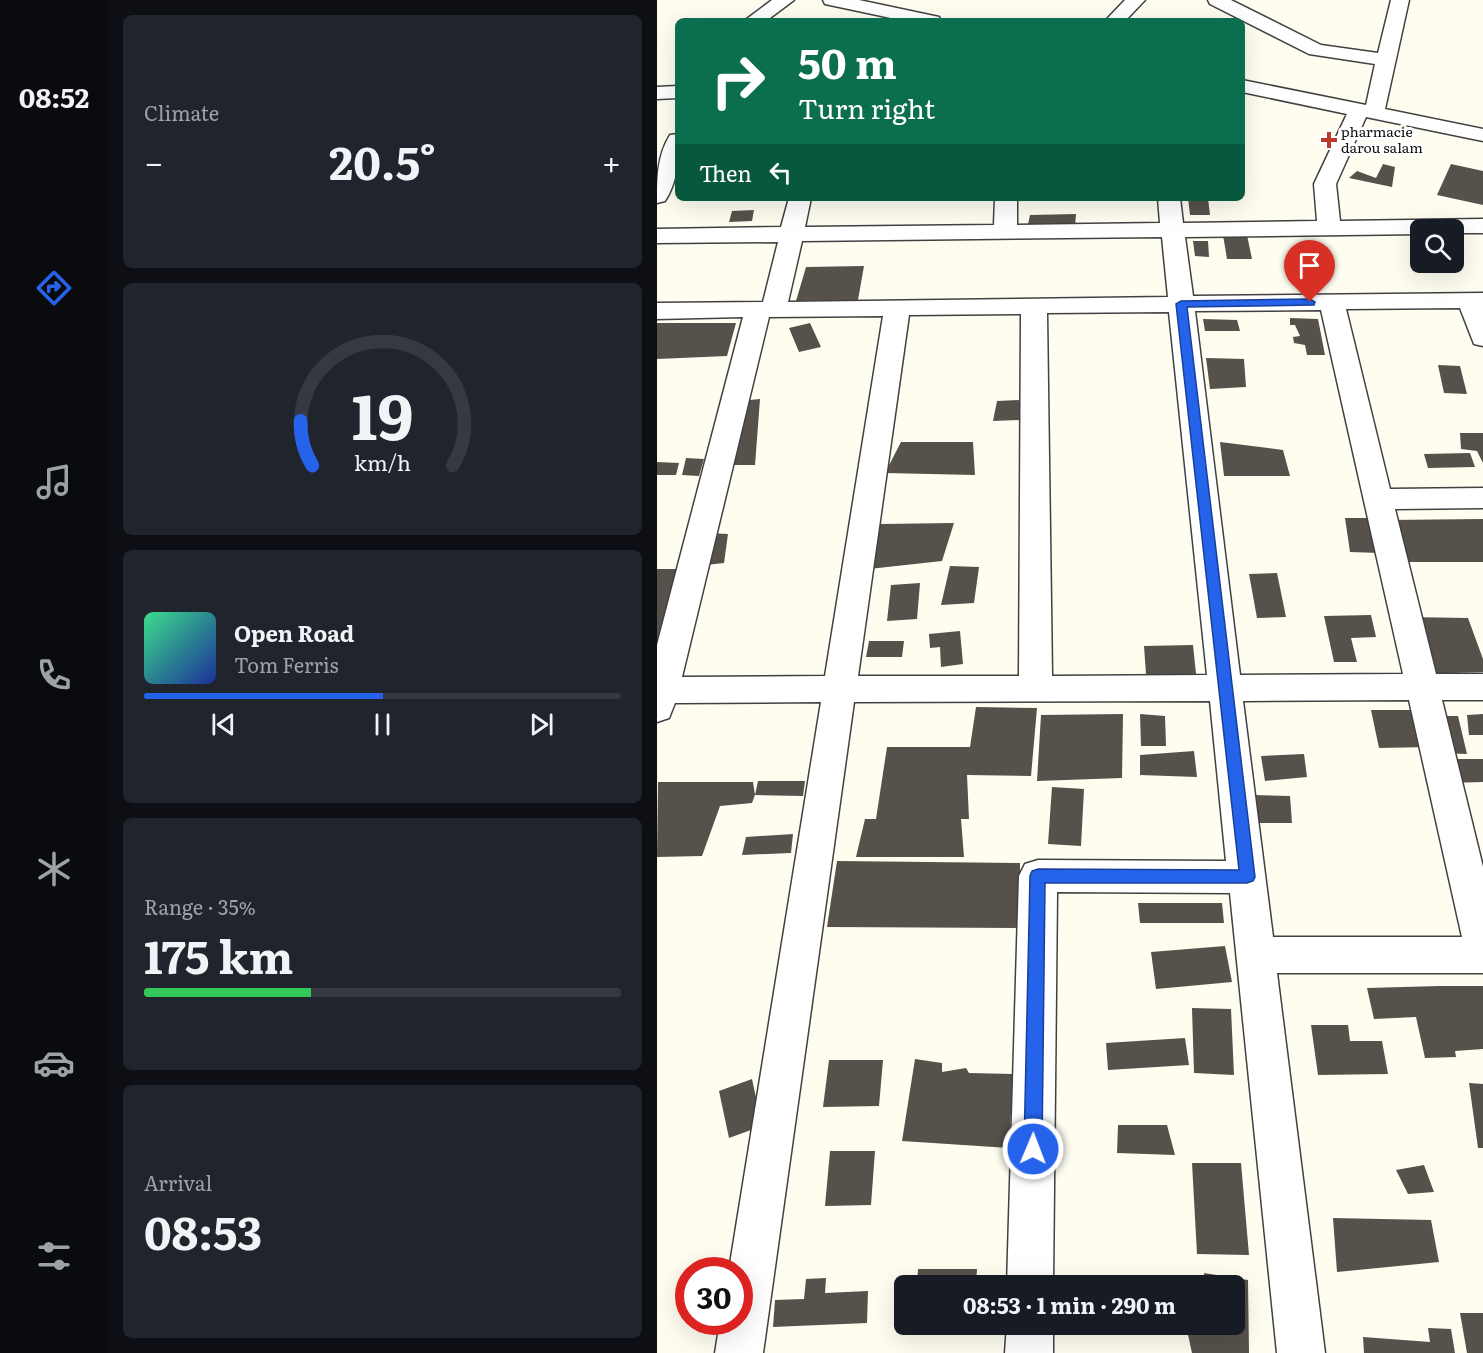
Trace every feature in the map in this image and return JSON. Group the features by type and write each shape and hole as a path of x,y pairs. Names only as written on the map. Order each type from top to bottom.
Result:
{"street":[{"path":"758,18 785,0"},
{"path":"1118,18 1136,0"},
{"path":"1329,227 1325,184 1367,112 1386,60 1400,0"},
{"path":"840,1 918,18"},
{"path":"1216,4 1316,50 1386,60"},
{"path":"1245,87 1483,135"},
{"path":"657,93 675,92"},
{"path":"657,196 675,148"},
{"path":"798,201 791,234 766,309 659,697 839,690 1483,687"},
{"path":"1005,232 1007,201"},
{"path":"1171,214 1302,1353"},
{"path":"657,236 1005,232 1171,214 1329,227 1483,226"},
{"path":"657,311 1476,300 1483,338"},
{"path":"1332,302 1483,946"},
{"path":"1034,306 1036,689"},
{"path":"739,1353 897,308"},
{"path":"1378,499 1483,498"},
{"path":"1031,1275 1038,876 1247,877"},
{"path":"1256,955 1483,955"},
{"path":"1029,1353 1030,1335"}],"building":[{"path":"1383,164 1395,167 1392,187 1349,178 1357,171 1376,178"},
{"path":"1451,164 1483,171 1483,205 1437,195"},
{"path":"1188,201 1208,201 1210,215 1190,215"},
{"path":"754,210 752,221 729,222 732,211"},
{"path":"1076,214 1075,227 1027,229 1030,215"},
{"path":"1223,235 1247,235 1252,259 1227,259"},
{"path":"1193,241 1208,241 1209,257 1195,256"},
{"path":"1286,255 1299,255 1302,265 1287,266"},
{"path":"864,266 858,300 796,301 806,267"},
{"path":"1290,318 1318,319 1325,355 1307,355 1305,345 1294,343 1293,337 1300,336 1295,325 1290,325"},
{"path":"1203,319 1237,320 1240,331 1205,331"},
{"path":"657,323 736,323 727,356 657,359"},
{"path":"810,323 821,347 799,352 789,328"},
{"path":"1206,358 1244,359 1246,387 1210,389"},
{"path":"1438,365 1460,366 1467,394 1444,393"},
{"path":"760,399 755,465 726,465 740,401"},
{"path":"1020,400 1020,420 993,421 997,401"},
{"path":"1460,433 1483,433 1483,463 1477,451 1461,449"},
{"path":"901,442 973,442 975,475 885,473"},
{"path":"1220,442 1283,450 1290,476 1224,476"},
{"path":"1470,453 1475,467 1428,468 1424,454"},
{"path":"686,458 704,459 699,476 682,475"},
{"path":"657,462 679,463 676,475 657,475"},
{"path":"1345,518 1373,518 1380,553 1350,552"},
{"path":"1483,519 1483,562 1399,562 1388,520"},
{"path":"954,523 942,561 869,569 880,524"},
{"path":"709,533 728,534 724,563 697,566"},
{"path":"950,566 979,567 974,603 941,605"},
{"path":"657,569 685,569 657,682"},
{"path":"1277,573 1286,617 1257,618 1249,574"},
{"path":"920,583 917,619 887,621 891,585"},
{"path":"1371,615 1376,637 1351,638 1357,662 1334,662 1324,616"},
{"path":"1406,617 1468,618 1483,659 1483,672 1420,674"},
{"path":"960,631 963,664 941,667 940,647 930,648 929,634"},
{"path":"869,641 904,641 902,657 866,657"},
{"path":"1193,645 1196,674 1146,674 1144,646"},
{"path":"976,707 1037,708 1031,776 967,775 969,819 961,819 964,857 856,857 865,819 876,819 887,747 970,747"},
{"path":"1371,710 1420,710 1429,747 1379,748"},
{"path":"1123,714 1122,778 1037,781 1041,715"},
{"path":"1140,714 1165,716 1166,746 1141,746"},
{"path":"1483,714 1483,735 1469,735 1467,715"},
{"path":"1430,716 1458,716 1467,754 1439,753"},
{"path":"1194,751 1197,777 1140,775 1140,755"},
{"path":"1304,754 1307,777 1265,781 1261,756"},
{"path":"1444,759 1483,759 1483,782 1448,783"},
{"path":"758,781 805,781 803,796 755,795"},
{"path":"658,782 753,782 755,795 752,803 720,806 702,856 657,857"},
{"path":"1052,787 1084,789 1081,846 1048,844"},
{"path":"1252,795 1290,796 1292,823 1253,823"},
{"path":"793,834 791,853 742,855 746,837"},
{"path":"837,861 1020,863 1020,928 827,927"},
{"path":"1138,903 1222,903 1224,923 1140,923"},
{"path":"1225,946 1232,982 1156,989 1151,952"},
{"path":"1483,986 1483,1049 1455,1051 1456,1057 1425,1058 1416,1017 1374,1019 1367,988"},
{"path":"1192,1008 1231,1009 1234,1075 1194,1073"},
{"path":"1311,1025 1348,1025 1350,1041 1382,1041 1388,1074 1318,1075"},
{"path":"1185,1038 1189,1065 1108,1070 1106,1043"},
{"path":"915,1059 942,1063 942,1072 966,1068 969,1073 1013,1074 1009,1148 902,1141"},
{"path":"829,1060 883,1060 879,1106 823,1107"},
{"path":"752,1079 762,1126 729,1138 719,1091"},
{"path":"1469,1083 1483,1084 1483,1148 1478,1148"},
{"path":"1118,1125 1167,1125 1175,1155 1117,1153"},
{"path":"830,1151 875,1151 871,1205 825,1206"},
{"path":"1192,1163 1241,1163 1249,1255 1197,1254"},
{"path":"1424,1165 1434,1192 1408,1194 1396,1170"},
{"path":"1333,1218 1431,1220 1439,1262 1337,1272"},
{"path":"918,1269 977,1269 977,1275 918,1275"},
{"path":"826,1278 825,1293 868,1291 867,1323 773,1327 775,1300 804,1299 806,1279"},
{"path":"1245,1280 1248,1280 1249,1353 1192,1353 1188,1335 1245,1335"},
{"path":"1460,1313 1483,1313 1483,1353 1467,1353"},
{"path":"1428,1328 1451,1329 1455,1353 1364,1353 1363,1337 1430,1342"}],"place":[{"name":"pharmacie darou salam","path":"1329,140"}],"route":[{"path":"1033,1149 1038,876 1247,877 1181,304 1310,302"}]}
